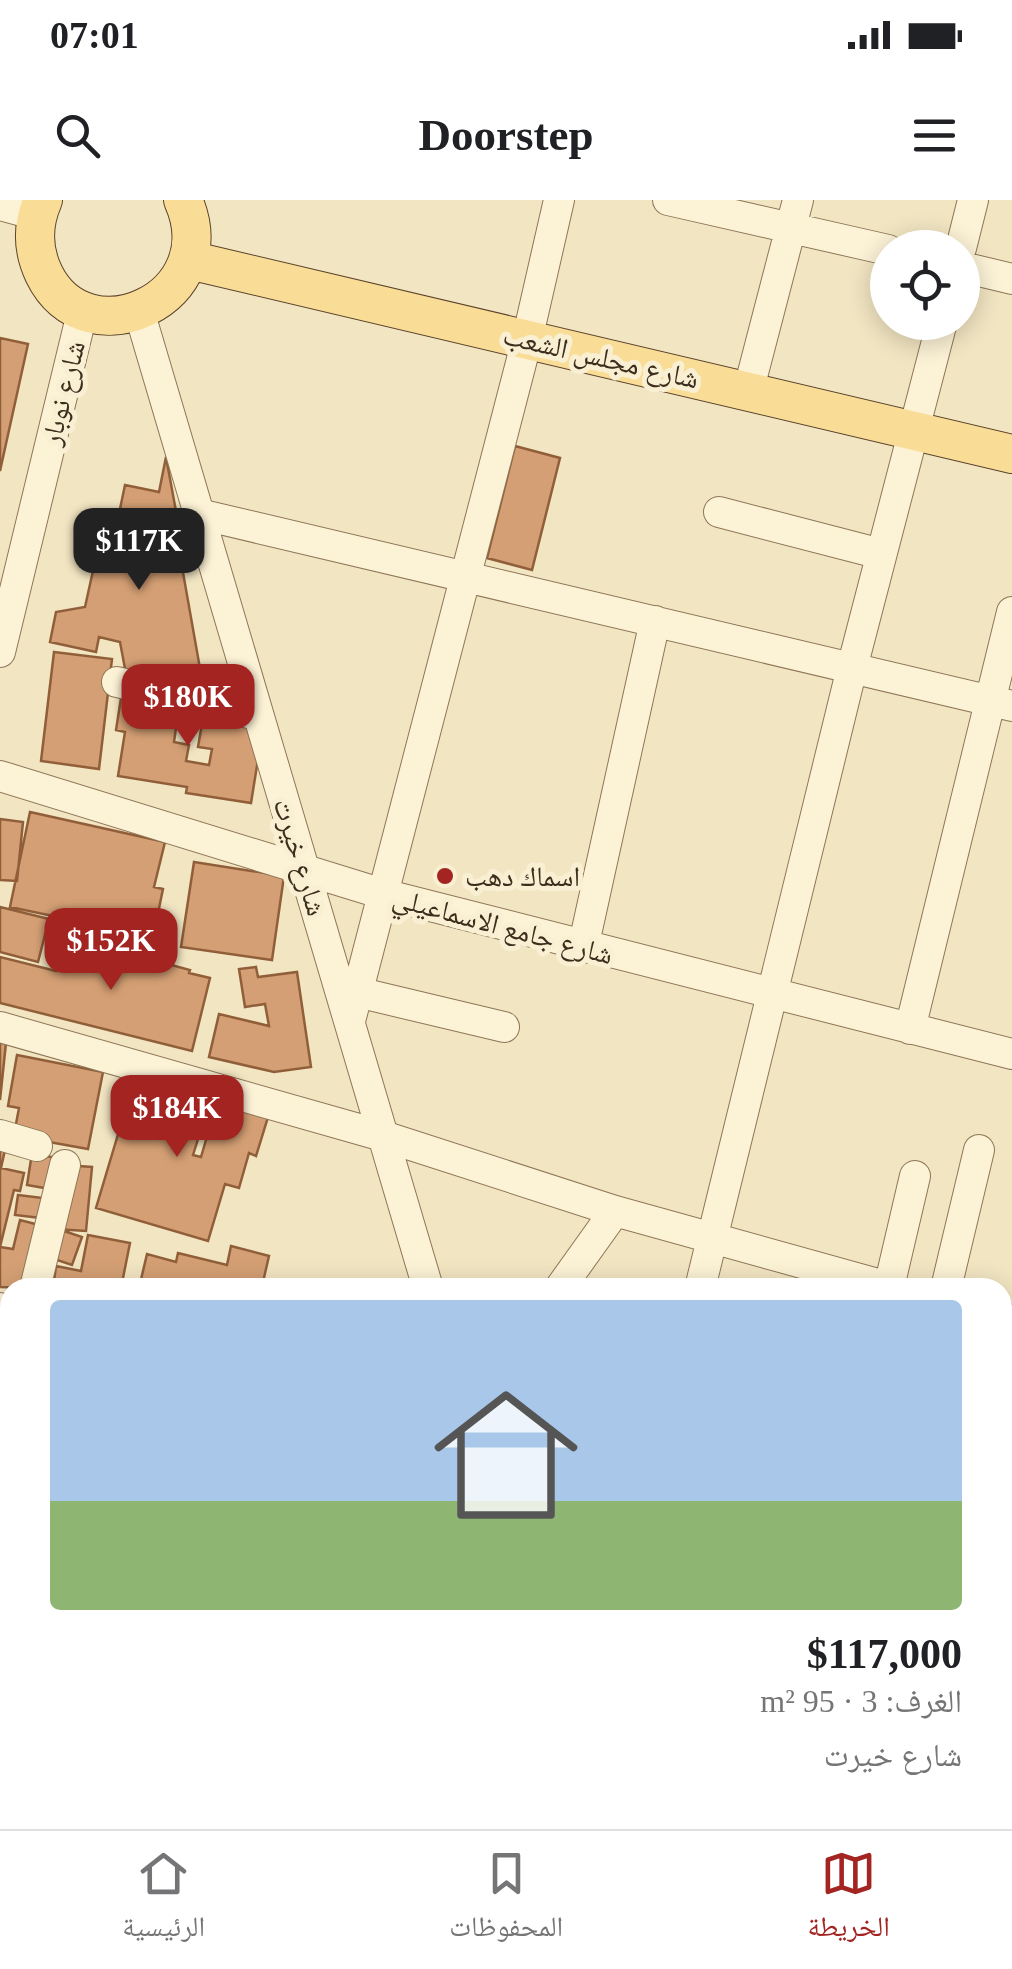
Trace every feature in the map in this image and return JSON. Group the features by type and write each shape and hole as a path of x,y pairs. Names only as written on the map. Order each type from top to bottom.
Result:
{"main road":[{"path":"40,207 34,237 37,260 55,289 83,309 101,315 139,311 170,292 189,260 193,238 183,200"},
{"name":"شارع مجلس الشعب","path":"189,260 1012,454"}],"street":[{"path":"350,1022 527,340 559,200"},
{"path":"668,200 794,214 870,243"},
{"path":"966,230 973,200"},
{"path":"0,206 40,207"},
{"path":"748,392 794,214"},
{"path":"980,271 1012,278"},
{"name":"شارع نوبار","path":"0,652 83,309"},
{"name":"شارع خيرت","path":"139,311 425,1278"},
{"path":"703,1278 852,668 937,340"},
{"path":"719,512 881,554"},
{"path":"199,514 1001,704"},
{"path":"910,1029 1001,704 1012,612"},
{"path":"583,948 655,621"},
{"path":"117,682 257,716"},
{"name":"شارع جامع الاسماعيلي","path":"0,776 383,894 583,948 1012,1054"},
{"path":"358,992 504,1027"},
{"path":"0,1027 384,1136 615,1212 858,1278"},
{"path":"0,1136 37,1146"},
{"path":"948,1278 979,1150"},
{"path":"37,1278 65,1165"},
{"path":"893,1278 916,1176"},
{"path":"567,1278 615,1212"}],"building":[{"path":"0,338 28,344 0,471"},
{"path":"515,446 560,458 532,570 487,558"},
{"path":"166,457 204,691 179,696 176,680 162,682 126,674 120,642 99,637 96,652 50,642 56,612 85,607 106,512 120,509 125,485 159,492"},
{"path":"54,652 112,659 99,769 41,761"},
{"path":"123,685 179,707 174,742 189,745 186,761 209,765 212,749 198,747 204,712 264,722 251,803 186,793 187,787 118,776 125,732 116,730"},
{"path":"30,812 165,842 154,887 163,889 153,937 10,907"},
{"path":"0,819 23,822 17,881 0,880"},
{"path":"194,862 284,876 272,960 181,947"},
{"path":"0,907 49,919 38,962 0,952"},
{"path":"66,936 210,978 192,1051 0,1003 0,957 56,971"},
{"path":"256,967 258,977 297,972 311,1067 274,1072 209,1057 219,1014 269,1026 265,1004 245,1007 239,969"},
{"path":"0,1042 6,1043 0,1100"},
{"path":"17,1055 103,1072 88,1149 38,1140 12,1145 19,1108 8,1106"},
{"path":"134,1081 209,1104 193,1155 201,1157 217,1102 268,1117 256,1156 249,1153 239,1188 225,1184 208,1241 96,1208"},
{"path":"0,1139 7,1141 1,1168 24,1173 20,1191 14,1190 0,1247"},
{"path":"32,1153 56,1158 50,1189 27,1185"},
{"path":"64,1165 92,1167 86,1231 56,1229"},
{"path":"18,1195 43,1198 41,1218 15,1215"},
{"path":"20,1220 43,1226 30,1278 0,1278 0,1247 13,1249"},
{"path":"61,1230 82,1237 72,1265 51,1258"},
{"path":"88,1235 130,1243 123,1278 54,1278 56,1266 81,1271"},
{"path":"231,1246 269,1256 264,1278 141,1278 147,1254 176,1262 178,1253 227,1265"}],"place":[{"name":"اسماك دهب","path":"445,876"}]}
